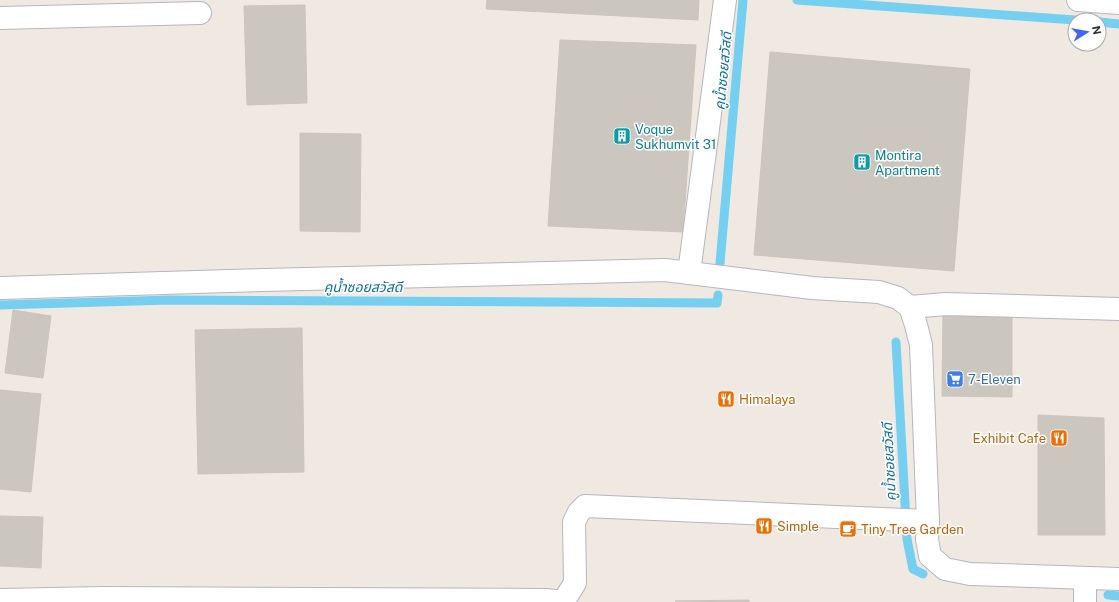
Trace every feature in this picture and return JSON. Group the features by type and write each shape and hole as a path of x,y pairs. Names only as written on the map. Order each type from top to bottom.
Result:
{"street":[{"path":"689,273 725,0"},
{"path":"1078,0 1119,3"},
{"path":"0,18 200,13"},
{"path":"0,288 665,270 812,288 879,292 898,298 910,307 921,345 912,520 927,539 930,556 945,569 970,574 1119,579"},
{"path":"910,307 946,304 1119,309"},
{"path":"0,600 538,600 563,602 575,583 574,522 579,512 585,506 912,520"},
{"path":"1085,579 1085,602"}],"building":[{"path":"487,0 699,0 698,20 486,9"},
{"path":"305,5 307,103 247,105 244,6"},
{"name":"Voque Sukhumvit 31","path":"560,40 696,45 683,232 548,226"},
{"name":"Montira Apartment","path":"770,52 970,69 954,271 754,255"},
{"path":"300,133 361,134 360,232 300,231"},
{"path":"943,309 1012,310 1012,397 942,396"},
{"path":"13,310 51,316 43,378 5,373"},
{"path":"302,328 304,472 198,474 195,330"},
{"path":"0,390 41,394 31,492 0,489"},
{"path":"1038,415 1104,418 1105,535 1038,535"},
{"path":"0,516 43,517 41,568 0,566"},
{"path":"749,600 749,602 675,601"}],"waterway":[{"name":"คูน้ำซอยสวัสดี","path":"720,263 743,0"},
{"name":"คูน้ำซอยสวัสดี","path":"797,0 1067,19"},
{"name":"คูน้ำซอยสวัสดี","path":"1107,23 1119,24"},
{"name":"คูน้ำซอยสวัสดี","path":"0,305 170,300 717,303 718,295"},
{"name":"คูน้ำซอยสวัสดี","path":"896,342 907,539 913,569 923,574"},
{"name":"คูน้ำซอยสวัสดี","path":"1108,595 1119,596"}],"place":[{"name":"Voque Sukhumvit 31","path":"622,136"},
{"name":"Montira Apartment","path":"862,162"},
{"name":"7-Eleven","path":"955,379"},
{"name":"Himalaya","path":"726,399"},
{"name":"Exhibit Cafe","path":"1059,438"},
{"name":"Simple","path":"764,526"},
{"name":"Tiny Tree Garden","path":"848,529"}]}
